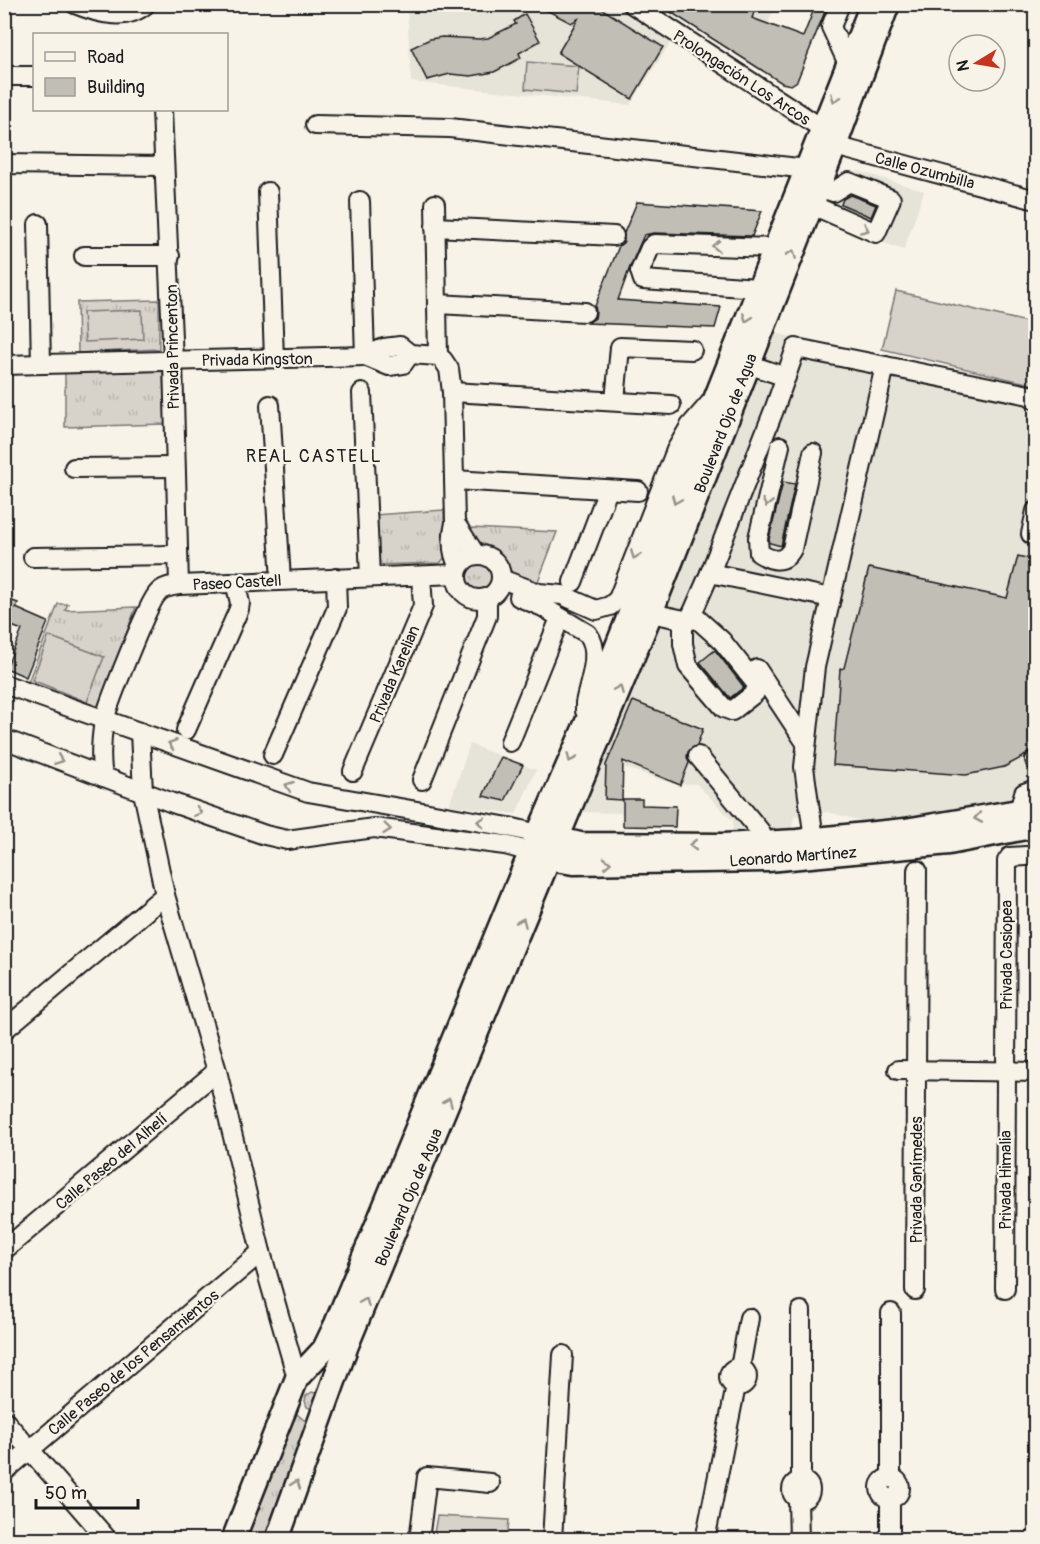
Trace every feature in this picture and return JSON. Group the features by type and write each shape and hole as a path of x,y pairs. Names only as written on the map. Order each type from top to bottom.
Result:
{"main road":[{"name":"Boulevard Ojo de Agua","path":"233,1539 294,1387 324,1349 336,1324 544,846 651,613 740,362 812,187 849,66 872,4"},
{"name":"Boulevard Ojo de Agua","path":"829,137 888,4"},
{"name":"Boulevard Ojo de Agua","path":"277,1539 328,1393 544,846 586,724 719,393 740,362 758,288 774,248 812,187"},
{"name":"Leonardo Martínez","path":"544,846 765,843 905,830 1027,810"},
{"name":"Leonardo Martínez","path":"544,846 573,863 724,861 803,839 836,854 949,843 1035,826"},
{"path":"803,839 836,854"},
{"path":"320,1416 307,1412 294,1387 314,1381 328,1393"}],"street":[{"path":"75,4 97,13 110,15 133,12 146,4"},
{"name":"Prolongación Los Arcos","path":"632,4 829,137"},
{"path":"840,4 831,27 849,66"},
{"path":"4,76 33,76"},
{"name":"Privada Princenton","path":"162,111 170,256 179,585"},
{"path":"315,125 450,128 812,187"},
{"name":"Calle Ozumbilla","path":"829,137 1035,200"},
{"path":"4,164 164,166"},
{"path":"268,192 274,358"},
{"path":"360,201 365,356"},
{"path":"435,204 438,356 449,369 452,392 455,523 452,533 452,552 458,570 460,589 465,594 472,598 495,589 561,595 596,610 603,610 610,606 618,599 676,450 690,426 719,393"},
{"path":"38,224 41,364"},
{"path":"435,226 614,236"},
{"path":"758,288 643,280 640,271 654,244 774,248"},
{"path":"84,256 170,256"},
{"path":"437,304 585,312"},
{"path":"615,400 620,347 692,350"},
{"path":"651,613 688,617 722,640 757,685 755,693 732,711 724,708 688,666 683,644 688,617 710,573 796,348 1029,395 1035,400"},
{"name":"Privada Kingston","path":"4,365 365,356 389,366 403,364 410,354 438,356"},
{"path":"740,362 786,377"},
{"path":"803,839 804,767 815,667 885,366"},
{"path":"452,392 671,405"},
{"path":"362,393 370,577"},
{"path":"270,405 282,580"},
{"path":"780,446 758,538 759,553 770,560 780,561 789,556 792,549 813,453"},
{"path":"74,468 175,467"},
{"path":"454,480 638,491"},
{"path":"573,582 608,490"},
{"path":"1030,534 1035,511"},
{"path":"455,523 477,555"},
{"path":"33,557 177,555"},
{"path":"422,780 486,616 500,572 488,557 477,555 470,557 458,570"},
{"name":"Paseo Castell","path":"103,777 101,751 105,720 154,597 160,591 179,585 421,576 458,570"},
{"path":"710,573 831,598"},
{"name":"Privada Karelian","path":"353,771 423,606 421,576"},
{"path":"273,755 337,608 336,578"},
{"path":"186,730 239,609 240,603 235,582"},
{"path":"495,589 543,607 588,634 592,640 594,657 585,703 586,724"},
{"path":"510,742 560,618"},
{"path":"746,652 806,743"},
{"path":"4,684 308,792 509,826 544,846"},
{"path":"140,732 142,792 165,895 218,1071 294,1387"},
{"path":"4,740 142,792 265,835 287,840 374,828 482,842 544,846"},
{"path":"698,756 760,831 765,843"},
{"path":"1027,810 1024,793 1035,789"},
{"name":"Privada Casiopea","path":"1005,1072 1007,861 1010,857 1026,856"},
{"name":"Privada Ganímedes","path":"915,1290 907,1070 917,870"},
{"path":"4,1030 165,895"},
{"path":"907,1070 1035,1072"},
{"name":"Calle Paseo del Alhelí","path":"4,1250 218,1071"},
{"name":"Privada Himalia","path":"1005,1072 1005,1288"},
{"name":"Calle Paseo de los Pensamientos","path":"4,1472 261,1252"},
{"path":"799,1539 798,1499 793,1495 791,1488 794,1482 801,1480 801,1311"},
{"path":"890,1539 890,1499 882,1496 879,1487 883,1479 891,1477 891,1313"},
{"path":"705,1539 749,1318"},
{"path":"552,1539 563,1355"},
{"path":"4,1420 108,1539"},
{"path":"419,1539 427,1477 490,1483"}],"shaded area":[{"path":"407,5 617,5 673,39 630,105 411,82"},
{"path":"757,5 776,5 768,24 752,18"},
{"path":"858,171 924,191 904,250 818,219 830,189"},
{"path":"774,333 1035,390 1035,797 870,823 828,812 794,816 791,832 732,835 733,821 697,784 673,784 623,767 622,813 580,812"},
{"path":"470,744 536,770 516,814 449,805"}],"green space":[{"path":"527,62 579,66 576,94 525,89"},
{"path":"896,291 1035,324 1035,385 882,349"},
{"path":"159,300 159,349 78,353 77,302"},
{"path":"142,310 143,339 85,342 83,312"},
{"path":"163,371 165,424 65,427 65,373"},
{"path":"444,510 447,555 440,563 376,565 374,515"},
{"path":"471,528 557,532 537,584 514,578 502,555 479,542"},
{"path":"479,561 490,566 495,577 490,588 479,593 468,588 463,577 468,566"},
{"path":"58,604 68,604 65,610 136,607 99,709 28,682"},
{"path":"49,636 104,657 87,702 32,680"},
{"path":"312,1392 320,1395 314,1410 307,1407 305,1401 306,1396"},
{"path":"297,1414 304,1420 313,1422 273,1539 240,1540 269,1465"},
{"path":"437,1516 509,1520 507,1539 433,1539"}],"building":[{"path":"535,4 603,4 599,7 663,47 632,99 558,53 578,19 571,23"},
{"path":"658,4 757,4 752,18 803,37 816,4 828,4 797,81 791,85 782,83"},
{"path":"525,14 540,41 519,53 521,58 494,72 471,76 450,74 427,80 411,48 430,39 442,37 488,38 516,24 514,21"},
{"path":"850,195 876,205 871,217 841,204 843,199"},
{"path":"637,202 762,211 752,236 654,233 644,235 630,267 618,300 721,307 715,328 588,323 595,318 595,306 619,246 624,242 624,233"},
{"path":"783,482 795,484 781,546 770,543 769,539"},
{"path":"1018,556 1035,560 1035,746 1023,757 1004,767 966,775 833,765 840,669 844,668 869,568 1007,598"},
{"path":"4,598 18,603 16,608 48,622 26,677 6,668 22,630 9,625 4,635"},
{"path":"715,650 744,687 730,698 700,662"},
{"path":"633,701 703,729 697,745 688,752 689,763 680,785 623,761 622,800 605,799 606,765"},
{"path":"501,757 523,765 505,801 483,796"},
{"path":"623,799 642,799 642,805 676,806 675,827 623,826"}],"district":[{"name":"REAL CASTELL","path":"314,456"}]}
